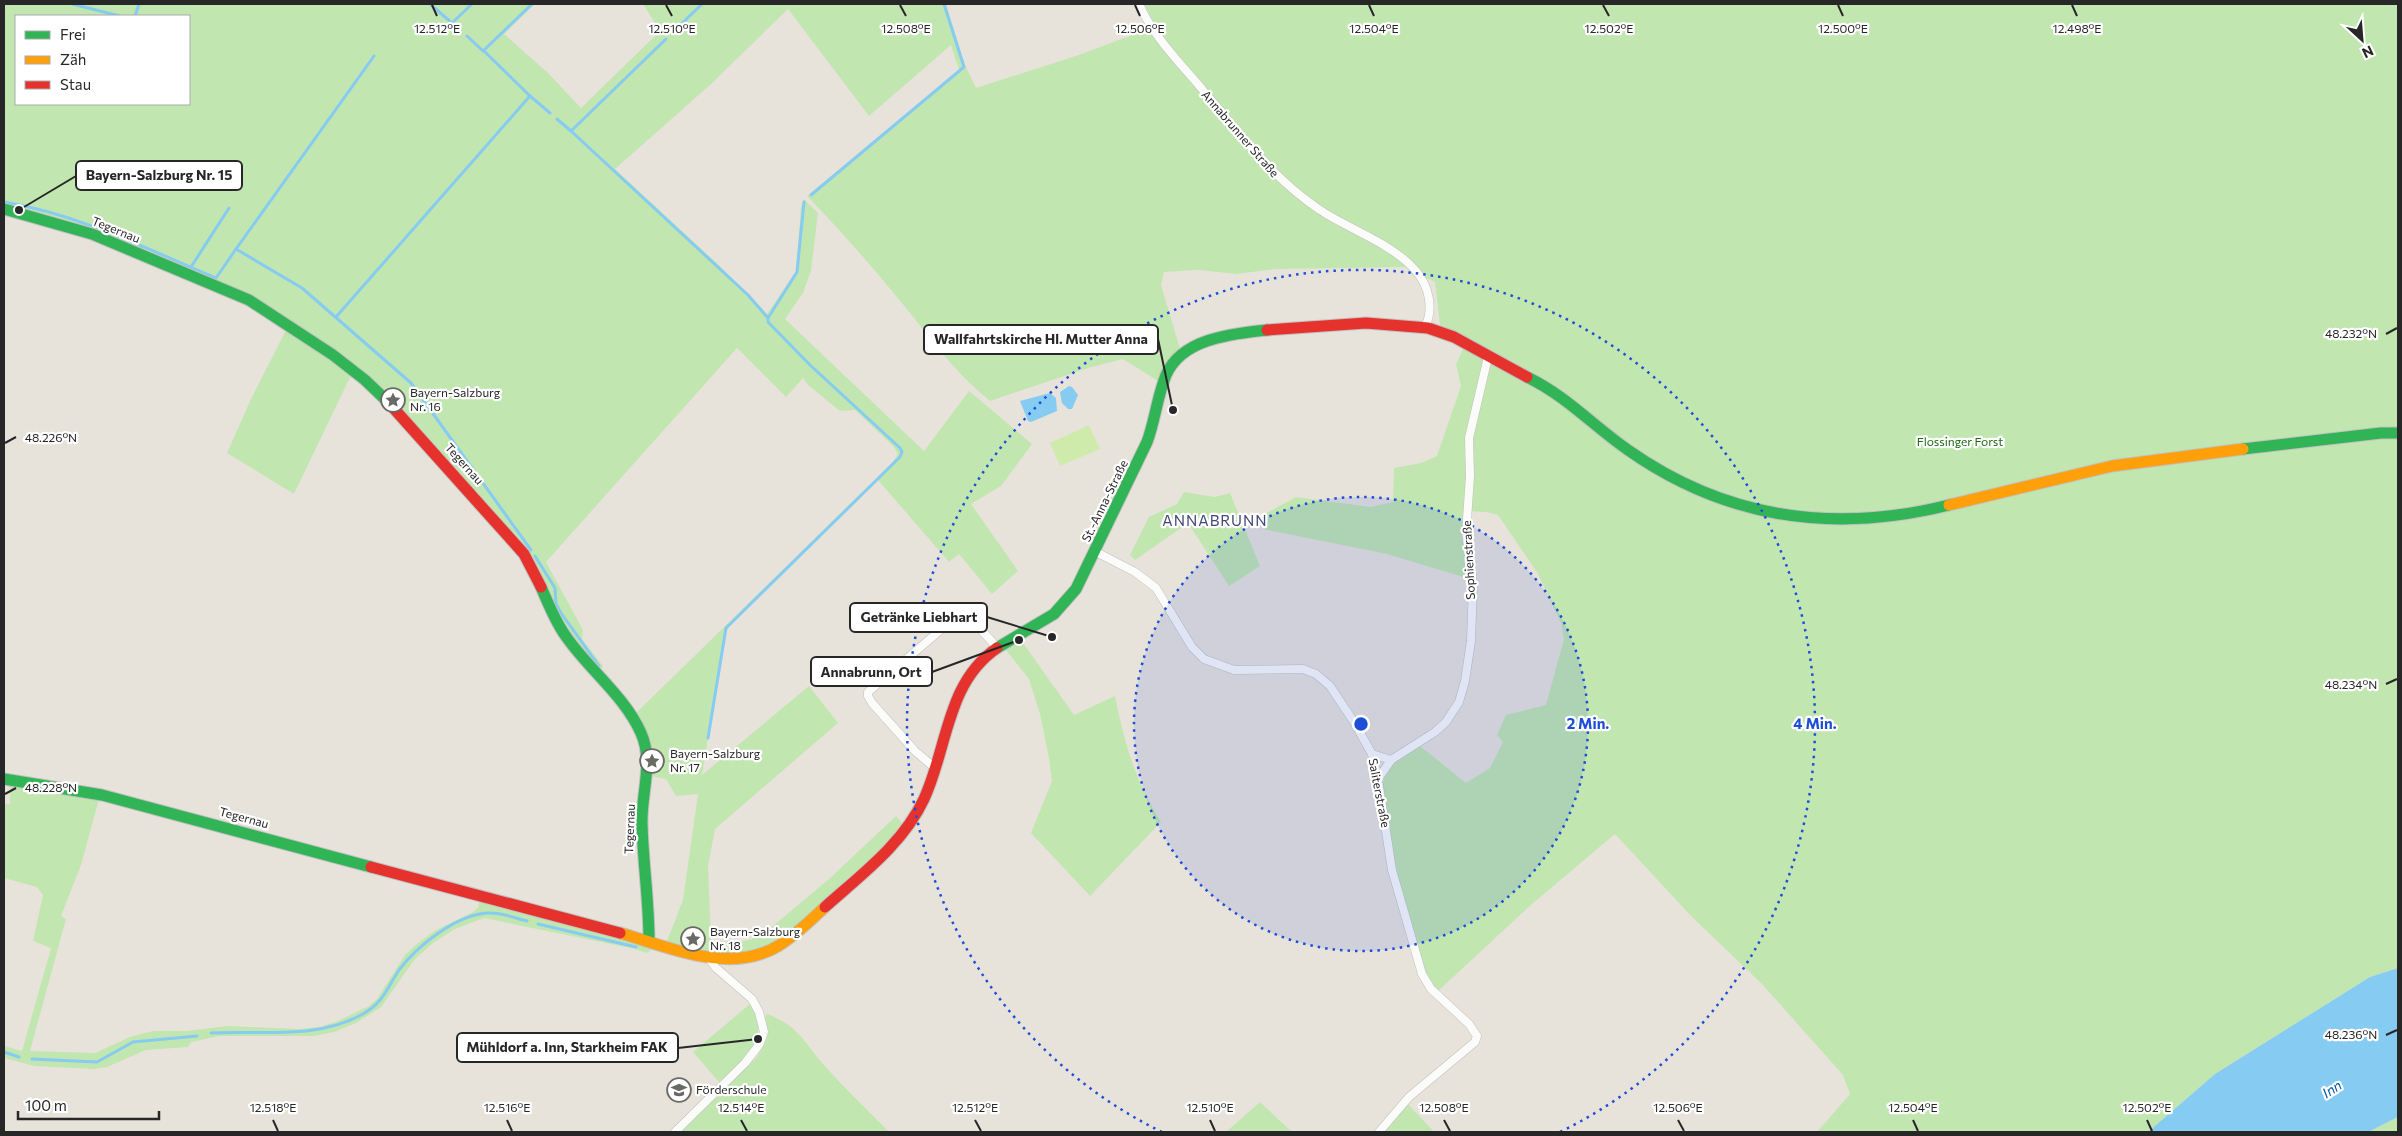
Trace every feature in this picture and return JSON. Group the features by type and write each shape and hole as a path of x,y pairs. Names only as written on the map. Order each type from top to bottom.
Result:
{"street":[{"name":"Annabrunner Straße","path":"1139,4 1151,26 1170,52 1245,141 1281,180 1321,211 1398,255 1416,271 1424,283 1430,301 1429,317 1425,327"},
{"name":"Tegernau","path":"4,209 92,234 249,300 333,355 365,380 403,417 463,484 524,554 564,634 629,710 642,735 646,747 648,774 642,820 643,862 649,900 649,941"},
{"name":"St.-Anna-Straße","path":"708,957 727,960 745,959 777,947 801,929 894,843 911,821 925,796 958,696 978,664 997,647 1056,615 1075,591 1138,466 1156,420 1166,375 1174,361 1184,352 1217,338 1279,329 1363,324 1425,327 1461,340 1488,357 1551,389 1572,403 1607,435 1640,459 1698,493 1742,507 1805,518 1836,521 1894,518 1964,503 2059,477 2113,466 2382,433 2398,433"},
{"name":"Sophienstraße","path":"1378,778 1391,760 1446,722 1459,702 1465,681 1471,641 1473,583 1466,534 1470,476 1469,438 1488,357"},
{"name":"Saliterstraße","path":"1096,552 1135,572 1156,588 1192,647 1204,659 1223,668 1241,671 1303,669 1323,679 1342,703 1372,754 1378,778 1392,870 1422,974 1431,989 1469,1024 1477,1036 1475,1042 1409,1097 1379,1132"},
{"path":"935,768 915,751 872,703 868,692 958,615 965,615 969,618 997,647"},
{"path":"1372,754 1391,760"},
{"name":"Tegernau","path":"4,779 68,788 170,812 708,957"},
{"path":"675,1132 750,1058 759,1045 764,1032 759,1012 752,1000 715,967 708,957"}],"green space":[{"name":"Flossinger Forst","path":"4,4 535,4 504,34 548,73 581,108 660,31 643,4 946,4 965,65 976,88 1079,55 1148,29 1157,29 1144,4 2398,4 2398,968 2370,977 2215,1074 2148,1132 1817,1132 1850,1094 1843,1075 1761,983 1692,917 1615,834 1532,904 1437,992 1426,978 1397,874 1385,814 1383,791 1385,775 1396,762 1420,746 1466,783 1490,768 1503,742 1497,735 1506,715 1546,705 1564,639 1561,623 1537,572 1498,515 1487,512 1465,511 1470,579 1387,554 1263,529 1263,515 1296,497 1371,507 1393,502 1394,468 1421,463 1437,456 1461,386 1456,364 1464,347 1441,334 1435,282 1406,267 1277,269 1236,274 1199,270 1164,272 1161,285 1180,349 1158,381 1123,359 1088,368 990,401 953,366 867,261 807,196 959,70 951,45 869,116 788,9 710,85 615,169 721,267 767,314 796,271 801,207 804,199 818,213 811,271 803,293 785,319 924,451 969,391 1032,444 1001,486 971,504 1018,571 992,594 959,554 949,562 878,480 729,627 725,633 702,775 809,686 838,723 715,829 708,866 711,941 740,942 752,939 773,926 829,879 896,816 903,824 887,845 791,932 765,949 742,955 712,954 667,941 683,900 698,794 676,796 666,779 651,776 635,714 893,462 898,454 894,447 855,410 840,411 808,385 803,378 786,397 737,348 546,562 583,630 582,639 603,666 599,672 571,639 535,573 450,463 318,342 171,265 4,208"},
{"path":"287,328 352,373 294,494 227,453 251,399"},
{"path":"1089,425 1100,449 1060,466 1050,443"},
{"path":"1184,492 1215,497 1230,493 1260,566 1229,586 1188,523 1135,560 1130,555 1149,517 1177,504"},
{"path":"1021,640 1074,715 1115,696 1137,776 1161,822 1090,896 1031,833 1052,781 1040,714 1029,679 1006,650"},
{"path":"10,785 99,799 81,865 61,916 66,919 30,1051 95,1053 130,1037 153,1031 186,1031 228,1026 298,1029 320,1027 338,1021 369,1006 377,999 405,955 436,930 473,912 478,908 480,900 654,947 647,953 484,918 455,929 433,943 415,959 381,1007 356,1023 334,1032 314,1036 220,1036 191,1042 188,1047 146,1050 107,1067 94,1069 34,1066 4,1058 4,1046 22,1051 51,948 33,941 43,895 37,887 4,878 4,804 10,804"},
{"path":"751,1003 758,1028 753,1048 719,1082 693,1052"},
{"path":"767,1014 786,1023 800,1035 832,1074 889,1132 679,1132 757,1057 767,1038 765,1017"},
{"path":"1260,1102 1292,1132 1226,1132"},
{"path":"1406,1102 1434,1132 1376,1132"},
{"path":"2398,1117 2398,1132 2368,1132"}],"water":[{"path":"1069,386 1078,395 1072,409 1068,409 1062,403 1060,392"},
{"path":"1050,393 1056,398 1057,411 1031,422 1028,421 1020,401"},
{"name":"Inn","path":"2398,968 2398,1117 2368,1132 2148,1132 2215,1074 2370,977"}],"waterway":[{"path":"72,4 116,15"},
{"path":"135,15 139,4"},
{"path":"430,4 460,30"},
{"path":"452,23 472,4"},
{"path":"467,36 483,51 532,4"},
{"path":"674,31 702,4"},
{"path":"811,195 964,67 944,4"},
{"path":"557,119 571,131 666,39"},
{"path":"484,51 530,96"},
{"path":"236,249 374,56"},
{"path":"336,317 530,96 550,113"},
{"path":"571,131 748,295 768,318 768,322 810,365 900,448 902,452 900,457 726,628 708,738"},
{"path":"4,202 59,215 85,224 138,244 216,278 236,249 302,288 411,383 531,550"},
{"path":"768,318 797,272 804,202"},
{"path":"191,267 229,208"},
{"path":"535,556 555,588 556,604 561,613 599,666"},
{"path":"211,1033 307,1031 343,1023 361,1015 374,1006 383,996 399,970 416,951 439,932 478,914 490,913 527,921"},
{"path":"538,924 636,947"},
{"path":"32,1059 97,1062 133,1042 197,1036"},
{"path":"4,1052 19,1057"}],"traffic: fast":[{"path":"4,209 92,234 249,300 333,355 365,380 388,402"},
{"path":"997,648 1054,614 1076,589 1147,442 1163,383 1173,363 1184,353 1209,340 1267,330"},
{"path":"1527,377 1555,393 1615,441 1665,473 1703,492 1742,505 1782,514 1822,519 1906,514 1949,505"},
{"path":"2243,449 2381,433 2398,433"},
{"path":"541,587 561,630 625,706 634,719 645,744 647,767 642,824 649,941"},
{"path":"4,779 102,795 371,867"}],"traffic: slow":[{"path":"1949,505 2112,466 2243,449"},
{"path":"620,933 699,956 740,958 759,954 778,946 825,907"}],"traffic: jam":[{"path":"1267,330 1366,323 1428,328 1454,337 1527,377"},
{"path":"388,402 524,554 541,587"},
{"path":"825,907 867,871 893,845 915,815 932,779 950,717 958,697 967,679 980,662 997,648"},
{"path":"371,867 620,933"}],"place":[{"name":"Bayern-Salzburg Nr. 15","path":"19,210"},
{"name":"Bayern-Salzburg Nr. 16","path":"393,400"},
{"name":"Wallfahrtskirche Hl. Mutter Anna","path":"1173,410"},
{"name":"Getränke Liebhart","path":"1052,637"},
{"name":"Annabrunn, Ort","path":"1019,640"},
{"name":"Bayern-Salzburg Nr. 17","path":"652,761"},
{"name":"Bayern-Salzburg Nr. 18","path":"693,939"},
{"name":"Mühldorf a. Inn, Starkheim FAK","path":"758,1039"},
{"name":"Förderschule","path":"679,1090"}],"district":[{"name":"ANNABRUNN","path":"1215,521"}]}
